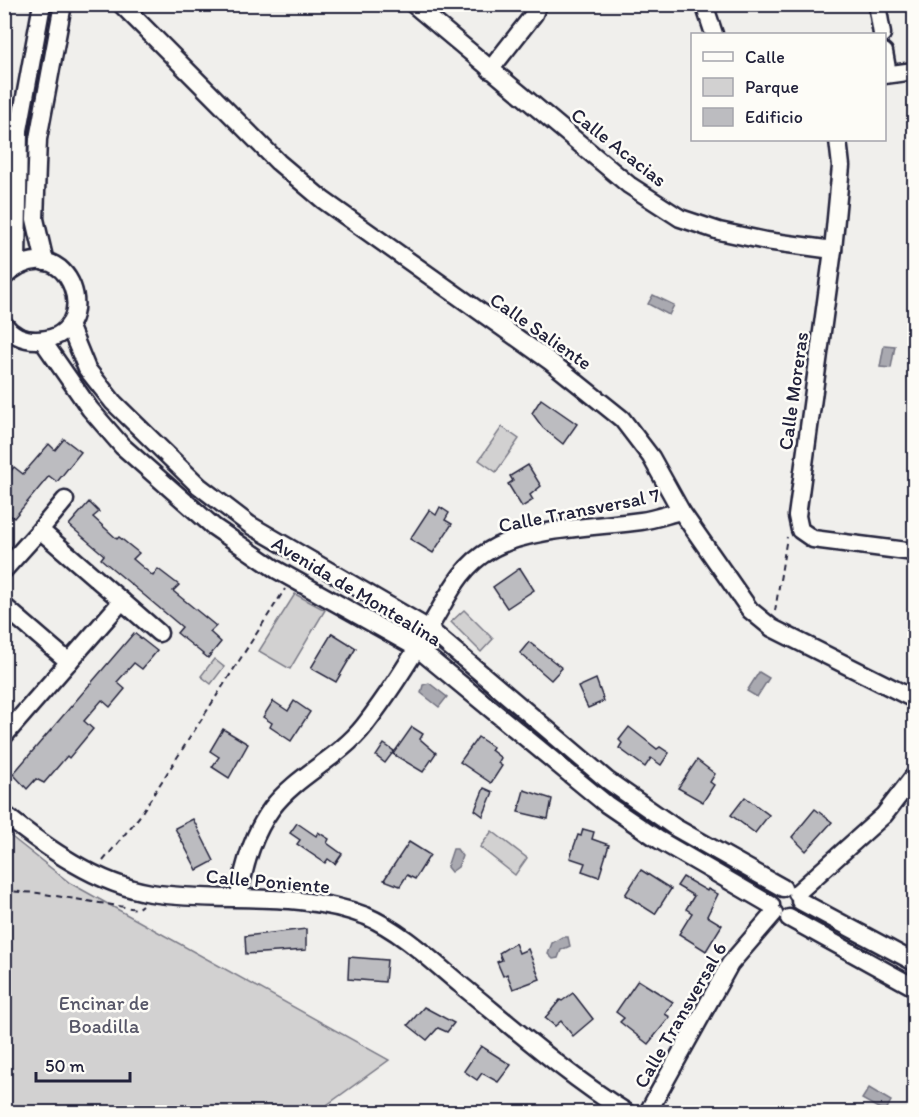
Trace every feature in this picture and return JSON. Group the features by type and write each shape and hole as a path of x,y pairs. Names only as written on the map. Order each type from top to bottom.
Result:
{"street":[{"path":"11,272 19,130 42,4"},
{"path":"45,262 35,219 38,140 63,4"},
{"name":"Calle Saliente","path":"120,4 278,162 323,200 551,362 622,419 663,476 681,511 750,610 772,628 915,699"},
{"name":"Calle Acacias","path":"413,4 629,185 680,218 757,239 833,250"},
{"path":"490,70 534,14 538,4"},
{"path":"704,4 714,33"},
{"path":"877,4 882,33"},
{"path":"886,74 915,71"},
{"name":"Calle Moreras","path":"800,530 797,516 842,166 837,141"},
{"path":"6,329 24,338 42,340 61,332 69,325 75,310 76,294 70,280 59,268 45,262 30,261 11,272"},
{"name":"Avenida de Montealina","path":"69,325 87,369 113,402 199,486 250,525 429,628 607,780 676,828 915,962"},
{"name":"Avenida de Montealina","path":"42,340 90,409 151,474 214,527 291,578 417,648 606,804 659,840 778,912 915,987"},
{"path":"4,570 65,500"},
{"name":"Calle Transversal 7","path":"239,896 244,866 259,828 273,806 292,787 339,753 362,729 417,648 457,579 475,560 491,549 553,532 644,520 681,511"},
{"path":"40,530 159,633"},
{"path":"800,530 813,539 915,552"},
{"path":"4,736 122,601"},
{"path":"4,606 69,662"},
{"path":"793,894 798,912 778,912 774,894 793,894 884,815 915,777"},
{"name":"Calle Poniente","path":"4,814 69,861 94,873 148,892 179,896 239,896 308,901 338,908 376,922 431,960 582,1085 626,1113"},
{"name":"Calle Transversal 6","path":"648,1113 730,964 778,912"}],"path":[{"path":"772,628 785,538 800,530"},
{"path":"94,873 139,817 262,627 291,578"},
{"path":"4,891 38,893 137,909 148,899 148,892"}],"green space":[{"path":"502,427 519,439 496,472 479,460"},
{"path":"295,594 325,610 290,669 259,651"},
{"path":"464,610 493,639 481,652 451,622"},
{"path":"214,659 224,667 211,684 201,676"},
{"name":"Encinar de Boadilla","path":"4,831 70,883 389,1060 317,1112 5,1112"},
{"path":"492,831 527,858 515,875 480,847"}],"shaded area":[{"path":"653,295 674,305 669,315 648,304"},
{"path":"884,345 895,346 891,368 880,367"},
{"path":"759,672 769,678 757,697 747,691"},
{"path":"429,683 447,697 439,707 421,693 423,685"},
{"path":"453,849 457,849 462,856 458,867 451,872 447,867"},
{"path":"562,937 568,937 570,946 561,950 558,958 553,959 548,954 552,943"},
{"path":"869,1088 891,1101 885,1112 862,1099"}],"building":[{"path":"541,399 577,424 563,444 543,428 532,413"},
{"path":"64,439 81,452 57,482 49,476 14,518 4,511 4,479 14,467 23,474 49,444 55,450"},
{"path":"528,465 541,486 530,495 533,500 522,507 508,484 513,481 510,476"},
{"path":"89,502 99,512 93,517 117,539 119,537 139,553 133,559 153,576 158,569 179,585 173,591 216,626 210,632 221,642 208,658 177,633 182,627 101,559 104,555 69,525"},
{"path":"440,507 449,513 445,520 452,524 433,553 410,539 429,510 436,515"},
{"path":"520,568 534,590 507,608 493,587"},
{"path":"134,633 157,651 142,669 134,663 117,682 125,689 110,707 102,700 84,721 93,729 69,758 67,756 44,783 36,779 27,789 13,774"},
{"path":"332,633 356,648 336,682 311,668"},
{"path":"529,642 562,668 551,680 520,653"},
{"path":"596,679 604,701 588,708 578,687"},
{"path":"273,701 288,711 294,701 310,712 291,741 270,727 272,723 263,717"},
{"path":"412,727 423,734 420,739 436,753 423,772 393,754"},
{"path":"629,727 657,749 660,747 669,753 661,765 651,758 645,767 619,748 622,743 619,740"},
{"path":"223,729 248,744 229,778 212,767 219,757 210,751"},
{"path":"478,737 493,747 491,750 501,758 498,763 502,766 491,783 460,762"},
{"path":"384,744 394,751 385,763 376,756"},
{"path":"697,760 715,774 710,782 714,785 703,802 678,788"},
{"path":"484,788 493,792 483,816 475,810"},
{"path":"524,790 552,799 548,819 518,812"},
{"path":"745,797 769,815 755,833 731,815"},
{"path":"815,809 832,822 806,851 792,837"},
{"path":"193,819 214,861 197,870 175,828"},
{"path":"297,823 316,836 318,832 329,839 327,843 342,854 335,864 328,859 325,863 297,844 300,840 290,833"},
{"path":"583,829 594,832 592,839 609,845 599,877 582,871 585,863 570,858 578,835 581,836"},
{"path":"409,842 430,855 415,879 407,875 400,886 384,880"},
{"path":"641,870 671,889 655,914 625,895"},
{"path":"683,877 707,891 708,889 718,894 707,916 722,925 706,951 679,934 692,913 686,909 694,896 677,886"},
{"path":"306,929 306,950 246,954 245,936"},
{"path":"515,943 519,953 528,949 540,979 513,989 507,974 503,976 497,962 502,960 499,953"},
{"path":"349,957 387,960 385,982 348,979"},
{"path":"638,980 673,1002 665,1014 670,1017 648,1044 620,1022 624,1018 616,1012"},
{"path":"573,993 593,1019 573,1036 561,1021 555,1026 545,1018 560,1000 562,1001"},
{"path":"424,1007 454,1023 447,1032 438,1028 427,1040 408,1025"},
{"path":"481,1046 511,1065 498,1082 482,1073 477,1080 464,1071"}]}
